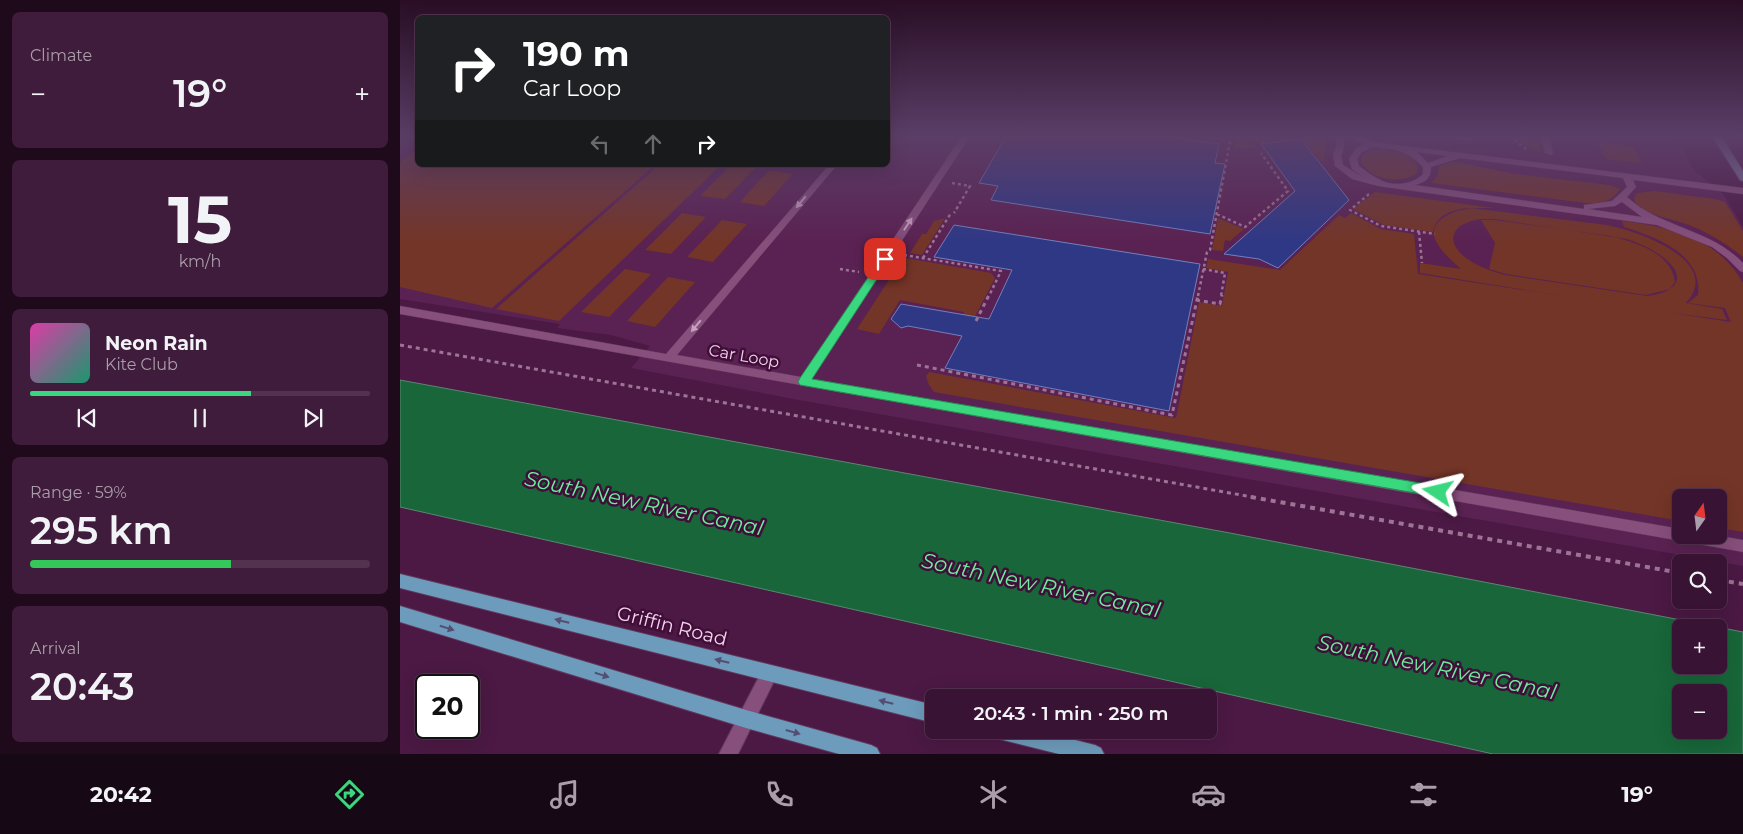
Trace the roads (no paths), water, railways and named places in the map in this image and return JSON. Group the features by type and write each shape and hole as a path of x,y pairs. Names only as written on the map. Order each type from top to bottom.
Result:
{"main road":[{"name":"Griffin Road","path":"400,581 925,712"},
{"path":"400,614 746,719 871,754"},
{"path":"1035,739 1095,754"}],"street":[{"path":"728,754 770,672"}],"lane":[{"name":"Car Loop","path":"669,358 827,171"},
{"path":"804,382 943,171"},
{"path":"1347,171 1355,177 1378,183 1659,222"},
{"path":"1361,171 1378,183"},
{"path":"1397,186 1421,181 1427,175 1427,171"},
{"path":"1582,171 1743,191"},
{"path":"1547,206 1594,207 1615,203 1632,187 1627,177"},
{"path":"1622,197 1638,213 1705,239 1728,253 1743,269"},
{"path":"400,310 669,358"},
{"name":"Car Loop","path":"669,358 1672,533"},
{"name":"Car Loop","path":"1728,543 1743,546"}],"water":[{"name":"South New River Canal","path":"400,380 1230,533 1676,619 1672,619 1672,674 1727,674 1727,629 1743,632 1743,754 1493,754 1217,692 1217,689 1205,689 400,507"}]}
